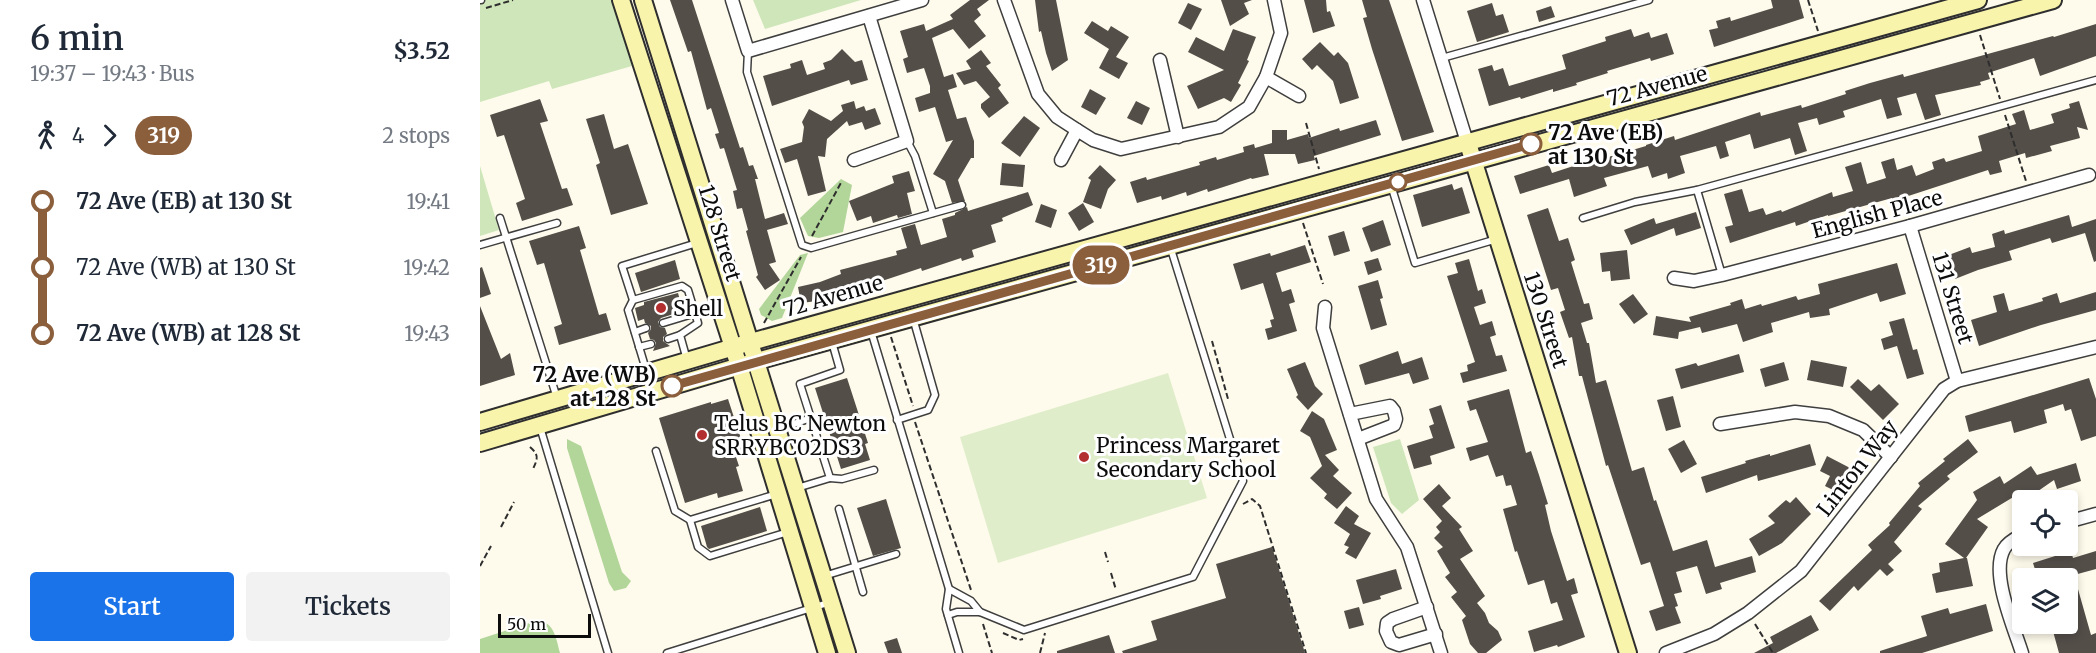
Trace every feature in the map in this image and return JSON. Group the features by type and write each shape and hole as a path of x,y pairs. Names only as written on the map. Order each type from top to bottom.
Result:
{"main road":[{"name":"128 Street","path":"621,0 739,366 827,653"},
{"name":"128 Street","path":"643,0 847,653"},
{"name":"72 Avenue","path":"480,422 751,342 1198,216 1978,0"},
{"name":"72 Avenue","path":"480,443 870,329 2053,0"},
{"name":"130 Street","path":"1467,142 1628,653"},
{"name":"72 Avenue","path":"1169,245 1178,234 1189,228 1198,216"}],"street":[{"path":"732,0 748,51 922,0"},
{"path":"1004,0 1038,94 1057,117 1093,140 1121,148 1219,127 1249,107 1266,77 1281,33 1274,0"},
{"name":"130 Street","path":"1424,0 1467,142"},
{"path":"854,160 907,141 869,16"},
{"path":"1160,60 1178,136"},
{"path":"1266,77 1299,96"},
{"path":"1061,160 1077,130"},
{"name":"English Place","path":"1674,278 1694,281 1722,275 1910,226 2089,175"},
{"name":"131 Street","path":"1910,226 1957,381"},
{"path":"1325,307 1323,328 1376,499 1407,547 1442,653"},
{"name":"Linton Way","path":"1666,653 1714,634 1748,613 1801,571 1944,389 1957,381 2096,346"},
{"path":"1350,414 1390,406 1394,411 1396,420 1394,424 1358,439"},
{"path":"1720,424 1795,412 1829,416 1863,430 1891,457"},
{"path":"2078,519 2096,514"},
{"path":"2012,542 2004,548 2000,564 2001,587 2022,653"},
{"path":"1427,607 1387,623 1386,631 1391,642 1399,645 1436,634"}],"lane":[{"path":"1442,58 1649,0"},
{"path":"748,51 747,72 802,245 811,248 962,205"},
{"path":"1583,218 1635,202 1697,190 2096,80"},
{"path":"907,141 915,156 933,213"},
{"path":"1391,184 1415,263 1497,239"},
{"path":"1697,190 1722,275"},
{"path":"500,218 557,400"},
{"path":"480,245 557,223"},
{"path":"647,373 628,310 633,300 622,266 699,242"},
{"path":"948,615 957,612 980,612 1024,630 1193,577 1243,481 1169,245"},
{"path":"633,300 682,286 688,290 698,323 680,335 668,339"},
{"path":"663,323 719,306"},
{"path":"897,420 928,410 935,395 913,317"},
{"path":"634,332 646,328"},
{"path":"870,329 949,589 946,609 959,653"},
{"path":"680,335 687,361"},
{"path":"830,478 800,384 840,370 832,340"},
{"path":"639,347 651,344"},
{"path":"778,429 811,418"},
{"path":"540,426 608,653"},
{"path":"656,451 675,511 690,520 698,547 710,556 790,532"},
{"path":"796,488 830,478 842,479 874,470"},
{"path":"690,520 778,494"},
{"path":"839,509 863,592"},
{"path":"823,576 896,554"},
{"path":"949,589 971,601 980,612"},
{"path":"667,653 831,602"}],"path":[{"path":"480,10 513,0"},
{"path":"1808,0 1819,34"},
{"path":"1979,33 2000,101"},
{"path":"2003,110 2027,184"},
{"path":"1306,123 1320,171"},
{"path":"812,236 842,181"},
{"path":"1302,220 1323,284"},
{"path":"764,323 801,257"},
{"path":"890,334 913,406"},
{"path":"915,422 971,590 975,593"},
{"path":"530,447 537,453 538,458 533,469"},
{"path":"501,527 514,502"},
{"path":"480,566 491,546"},
{"path":"1105,552 1108,562"},
{"path":"1111,573 1116,590"},
{"path":"1752,619 1773,653"},
{"path":"983,623 992,653"},
{"path":"1300,631 1306,653"},
{"path":"1040,653 1045,633"}],"green space":[{"path":"480,0 612,0 632,66 552,89 549,81 480,102"},
{"path":"753,0 861,0 765,29"},
{"path":"480,166 499,230 480,236"},
{"path":"841,179 852,185 843,232 819,238 808,236 800,218"},
{"path":"808,253 782,318 772,321 761,315 759,309 800,255"},
{"path":"1168,373 1207,498 998,563 960,437"},
{"path":"567,439 581,446 622,572 631,581 626,588 614,591 609,583 567,448"},
{"path":"1400,439 1419,500 1402,514 1391,503 1373,447"},
{"path":"538,620 548,624 551,628 560,653 480,653 480,639"}],"building":[{"path":"670,0 692,0 740,148 743,147 749,166 753,165 758,179 755,179 765,219 784,213 788,224 767,230 776,262 769,264 780,280 765,290 756,277 758,275 746,231 748,230 742,208 737,209 733,191 737,190 724,148 720,149 715,134 719,133 711,108 707,110 691,51 688,52"},
{"path":"970,0 989,0 977,9 981,15 974,21 986,36 969,49 953,29 932,38 944,77 953,74 957,87 948,90 957,119 966,117 974,141 974,158 971,158 958,180 965,201 952,203 945,181 933,174 953,140 946,142 935,107 919,112 915,98 930,93 930,86 924,68 907,73 903,59 908,57 900,31 924,24 926,31 953,19 950,15"},
{"path":"1035,0 1056,0 1068,60 1052,71 1041,31 1039,32"},
{"path":"1221,0 1252,0 1244,3 1249,14 1230,26"},
{"path":"1304,0 1326,0 1327,12 1330,11 1335,26 1313,33"},
{"path":"1362,0 1389,0 1434,132 1402,141 1363,18 1367,17"},
{"path":"1771,0 1799,0 1804,18 1714,47 1709,30 1718,28 1716,21 1730,17 1731,21 1773,8"},
{"path":"1188,3 1202,9 1191,30 1178,23"},
{"path":"1492,3 1496,16 1503,14 1509,32 1477,42 1467,11"},
{"path":"1551,6 1555,17 1539,22 1536,11"},
{"path":"1092,21 1108,31 1111,26 1129,37 1116,57 1128,63 1119,79 1099,68 1109,49 1084,33"},
{"path":"2096,24 2096,56 2040,76 2034,58 1988,73 1990,79 1980,82 1981,85 1935,95 1941,115 1925,120 1916,93 1897,98 1902,115 1887,119 1881,99 1843,111 1845,117 1819,125 1817,118 1798,123 1807,151 1795,155 1790,138 1754,149 1750,134 1725,142 1729,156 1720,159 1716,146 1680,156 1685,173 1668,179 1667,173 1652,178 1648,166 1604,178 1607,186 1574,197 1569,179 1520,194 1514,176 1549,165 1552,173 1674,136 1675,140 1760,112 1761,116 1801,105 1802,108 1846,94 1845,91 1870,83 1903,74 1904,77"},
{"path":"1233,29 1256,37 1247,60 1249,61 1238,83 1241,85 1231,102 1224,98 1198,109 1187,86 1224,70 1188,52 1196,37 1224,51"},
{"path":"1631,29 1634,37 1649,32 1651,38 1667,33 1674,54 1651,61 1650,58 1607,71 1608,73 1553,92 1553,89 1489,106 1478,69 1492,65 1494,71 1503,68 1509,86 1566,69 1562,55 1606,41 1605,37"},
{"path":"1320,42 1334,56 1338,52 1348,63 1359,98 1340,104 1333,81 1317,65 1312,70 1302,59"},
{"path":"842,49 855,62 862,60 868,80 851,85 849,80 772,106 763,76 791,68 790,64 802,60 807,75 825,69 823,63 831,60"},
{"path":"981,50 991,63 986,66 1001,85 998,88 1009,103 989,118 981,108 981,104 990,97 976,81 964,85 956,73 971,69 966,61"},
{"path":"1090,89 1106,98 1096,115 1081,107"},
{"path":"540,99 548,121 540,123 562,189 567,188 573,205 522,221 516,203 525,199 504,135 497,137 490,115"},
{"path":"854,101 856,109 864,106 866,111 875,108 881,124 865,130 862,122 849,126 847,121 827,139 825,157 818,156 826,191 808,196 797,159 785,163 780,149 802,142 804,127 802,122 809,109 831,121 843,111 841,105"},
{"path":"1136,101 1150,108 1142,125 1127,118"},
{"path":"2079,101 2088,130 2077,127 2080,138 2050,146 2052,151 2026,158 2025,153 1999,161 2002,172 1990,175 1988,170 1893,201 1892,198 1796,226 1795,222 1730,243 1725,227 1733,225 1724,194 1742,189 1749,212 1763,208 1766,215 1781,210 1782,212 1832,192 1833,197 1853,191 1845,167 1861,162 1867,184 1886,178 1881,162 1894,158 1897,170 1912,165 1916,176 1934,169 1932,162 1944,158 1946,162 1982,151 1978,136 2016,124 2012,114 2024,110 2030,130 2054,123 2051,114 2070,108 2069,104"},
{"path":"604,114 614,149 628,144 648,204 611,215 596,165 600,163 586,119"},
{"path":"1024,116 1040,128 1020,157 1001,143"},
{"path":"1376,120 1381,135 1314,156 1315,160 1298,164 1295,154 1264,154 1269,175 1251,178 1208,192 1207,189 1187,196 1186,192 1162,200 1161,196 1137,203 1130,182 1146,177 1147,180 1200,165 1199,162 1216,157 1217,160 1244,152 1243,147 1254,144 1255,148 1272,143 1272,130 1287,130 1287,140 1308,134 1309,138 1339,128 1340,131"},
{"path":"1002,163 1025,165 1023,187 1000,185"},
{"path":"1100,165 1116,180 1108,189 1101,209 1083,202 1091,180 1088,178"},
{"path":"909,171 915,191 907,193 912,214 898,218 897,215 873,223 871,216 857,221 849,201 894,183 892,176"},
{"path":"1452,184 1454,190 1462,187 1470,213 1422,227 1413,195"},
{"path":"1028,192 1033,205 991,225 996,242 972,250 974,257 962,261 961,258 922,271 921,268 882,281 882,279 825,300 801,303 798,287 841,274 840,270 897,255 896,251 907,248 901,228 915,224 921,245 947,237 942,219 955,215 967,207 968,211"},
{"path":"1083,203 1094,222 1079,231 1068,213"},
{"path":"1041,204 1057,210 1051,228 1035,222"},
{"path":"1548,208 1559,241 1568,238 1575,260 1571,262 1584,304 1589,303 1593,319 1581,323 1587,343 1589,343 1596,383 1606,380 1632,471 1644,467 1673,551 1707,540 1715,567 1752,556 1756,572 1720,583 1722,589 1706,594 1697,566 1676,572 1682,592 1674,594 1678,606 1675,607 1681,623 1656,631 1649,611 1664,606 1650,562 1641,565 1608,465 1606,466 1582,376 1579,376 1572,337 1569,338 1560,312 1565,310 1558,288 1551,290 1527,215"},
{"path":"1696,212 1701,228 1676,236 1674,228 1631,245 1624,230 1654,218 1656,224"},
{"path":"2069,215 2072,227 2096,219 2096,261 2094,262 2085,233 2052,243 2050,238 2009,251 2012,260 1955,279 1946,256 1970,247 1972,253 1995,247 1992,234 2004,230 2005,234"},
{"path":"1383,220 1391,245 1371,252 1362,228"},
{"path":"579,226 586,248 580,250 599,315 606,313 611,330 559,345 554,327 562,324 544,263 537,265 529,241"},
{"path":"1344,231 1350,251 1334,256 1328,236"},
{"path":"1305,245 1311,262 1276,273 1282,292 1291,289 1295,302 1289,304 1297,331 1268,340 1265,329 1272,327 1270,320 1274,319 1263,283 1241,290 1233,264 1270,253 1271,256"},
{"path":"1627,250 1630,279 1611,281 1610,271 1602,272 1600,253"},
{"path":"1378,258 1382,270 1368,275 1364,262"},
{"path":"1469,259 1478,291 1482,289 1486,303 1474,307 1480,325 1492,321 1496,335 1490,337 1496,356 1502,355 1507,371 1463,383 1460,373 1468,371 1467,365 1475,362 1447,276 1458,273 1455,263"},
{"path":"675,260 680,279 641,292 635,273"},
{"path":"1897,263 1906,294 1880,302 1877,293 1829,309 1830,315 1810,318 1809,312 1771,323 1773,332 1743,342 1737,324 1702,333 1700,327 1679,332 1678,339 1653,335 1656,316 1691,322 1689,317 1731,305 1730,303 1742,299 1745,309 1796,296 1798,300 1820,294 1818,284"},
{"path":"482,267 491,294 480,298 480,268"},
{"path":"1378,280 1387,325 1371,330 1358,286"},
{"path":"2096,292 2096,310 2041,325 1979,346 1971,320 1997,312 1993,296 2004,293 2009,311 2043,301 2042,298 2057,293 2060,303"},
{"path":"678,293 683,311 661,318 658,322 660,327 665,328 667,334 663,337 663,341 670,346 653,351 656,343 650,339 648,333 651,326 645,323 644,319 638,321 635,308 644,305 644,302"},
{"path":"1633,294 1648,314 1634,324 1619,304"},
{"path":"480,306 501,359 510,353 515,375 480,386"},
{"path":"1904,318 1913,350 1917,349 1924,374 1907,379 1897,346 1884,350 1881,339 1893,335 1889,322"},
{"path":"1398,351 1402,364 1422,357 1429,379 1413,384 1409,373 1365,385 1359,365"},
{"path":"1739,354 1744,372 1681,389 1675,369 1696,363 1698,366"},
{"path":"1811,360 1847,367 1843,387 1807,380"},
{"path":"1305,362 1315,386 1323,394 1308,410 1296,397 1298,395 1287,369"},
{"path":"1784,362 1789,380 1765,387 1760,369"},
{"path":"847,378 868,443 865,444 870,460 841,469 815,388"},
{"path":"2089,378 2096,399 2096,436 2081,441 2071,409 2065,411 2063,404 2044,410 2047,423 2014,433 2011,421 1969,432 1965,416"},
{"path":"1858,379 1871,391 1879,384 1899,404 1883,420 1850,387"},
{"path":"1509,389 1526,453 1531,451 1548,504 1545,505 1551,531 1567,581 1574,578 1578,593 1571,595 1585,637 1558,647 1557,645 1534,652 1528,631 1563,620 1557,602 1551,604 1544,580 1528,585 1517,551 1515,552 1503,509 1517,505 1511,485 1506,486 1503,475 1496,477 1488,455 1470,461 1466,448 1488,442 1476,409 1470,411 1467,401"},
{"path":"1673,396 1681,427 1666,431 1657,400"},
{"name":"Telus BC Newton SRRYBC02DS3","path":"728,399 745,451 735,454 743,491 718,498 717,493 685,503 659,418"},
{"path":"1441,405 1455,448 1430,456 1432,464 1414,469 1407,446 1433,438 1429,426 1434,424 1429,409"},
{"path":"1312,411 1324,419 1337,450 1325,455 1339,470 1333,476 1352,493 1337,509 1324,498 1327,494 1310,478 1322,466 1310,437 1300,431"},
{"path":"1968,439 1978,452 1947,476 1950,479 1918,506 1922,509 1894,542 1902,551 1888,564 1894,570 1887,576 1880,569 1858,591 1854,586 1830,611 1819,601 1872,550 1868,545 1890,525 1889,523 1920,486 1918,483"},
{"path":"1684,440 1697,464 1681,473 1668,449"},
{"path":"1810,444 1816,465 1758,481 1757,475 1706,493 1701,477 1746,463 1745,461"},
{"path":"1827,456 1852,469 1839,493 1825,486 1830,476 1820,471"},
{"path":"2076,463 2081,481 2057,489 2054,480 2040,490 2012,490 2012,498 1977,519 1988,527 1966,558 1973,586 1936,593 1932,574 1940,572 1939,563 1964,558 1945,544 1977,500 1973,492 2000,476 2004,484 2031,466 2037,475"},
{"path":"1439,484 1451,498 1442,506 1462,527 1459,529 1473,551 1460,559 1485,596 1477,603 1502,640 1486,653 1478,653 1470,644 1462,620 1466,616 1451,597 1457,592 1445,577 1450,573 1437,551 1443,547 1434,538 1440,532 1436,527 1442,521 1423,499"},
{"path":"1796,497 1811,514 1782,543 1759,556 1749,539 1775,523 1768,516 1786,500 1790,503"},
{"path":"886,499 901,548 873,556 857,508"},
{"path":"1346,506 1359,516 1354,524 1371,533 1356,559 1345,553 1349,547 1344,545 1350,534 1334,523"},
{"path":"760,507 767,531 709,549 707,547 701,526"},
{"path":"1272,547 1305,653 1123,653 1122,651 1157,640 1151,621 1226,598 1216,564"},
{"path":"2096,551 2096,569 2078,574 2078,568 2035,568 2033,563 2055,556 2072,556 2073,558"},
{"path":"1396,569 1402,589 1363,604 1356,580"},
{"path":"2078,589 2091,635 2096,633 2096,653 2059,653 2054,634 2078,634"},
{"path":"1986,604 1993,631 1922,653 1880,653 1880,651 1927,636 1921,616 1948,608 1950,614"},
{"path":"1359,607 1364,625 1349,629 1344,611"},
{"path":"1811,615 1819,630 1776,653 1754,653 1773,643 1770,637"},
{"path":"1109,635 1115,653 1057,653 1057,651"},
{"path":"897,638 902,653 888,653 884,642"}],"bus line":[{"name":"319","path":"672,386 1531,144"}],"place":[{"name":"72 Ave (EB) at 130 St","path":"1531,144"},
{"name":"Shell","path":"661,308"},
{"name":"72 Ave (WB) at 128 St","path":"672,386"},
{"name":"Telus BC Newton SRRYBC02DS3","path":"702,435"},
{"name":"Princess Margaret Secondary School","path":"1084,457"}]}
